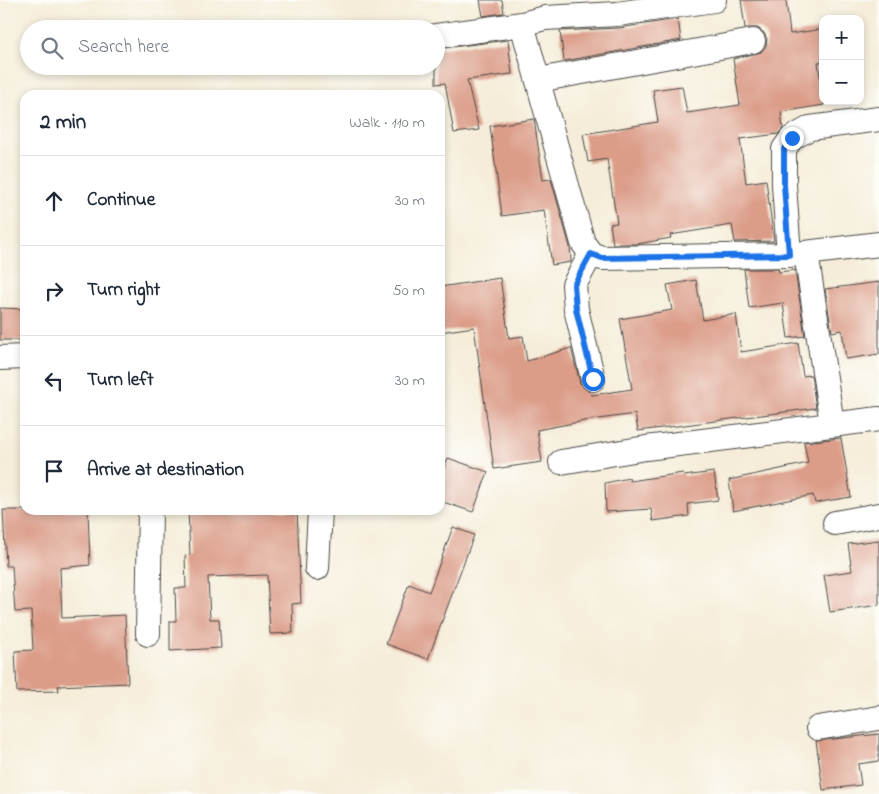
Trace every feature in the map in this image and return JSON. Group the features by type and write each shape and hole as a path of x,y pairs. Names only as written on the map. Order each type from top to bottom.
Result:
{"street":[{"path":"445,35 522,24 545,18 617,14 714,0"},
{"path":"522,24 583,242 591,254 602,258 798,254 879,244"},
{"path":"538,80 753,41"},
{"path":"832,424 784,185 784,149 792,138 810,128 879,119"},
{"path":"591,254 574,285 576,309 593,379"},
{"path":"0,358 20,358"},
{"path":"561,462 646,448 879,419"},
{"path":"148,634 150,515"},
{"path":"317,568 320,515"},
{"path":"835,523 879,515"},
{"path":"818,728 879,718"}],"building":[{"path":"480,0 502,0 504,13 483,16"},
{"path":"741,0 786,0 790,34 819,30 819,105 824,105 781,112 783,128 778,134 740,139 746,183 766,180 774,241 735,242 732,225 670,235 671,238 637,244 613,244 610,224 617,223 607,159 588,162 583,134 658,122 653,90 682,86 687,113 740,105 733,59 761,52 766,46 767,39 758,28 745,28"},
{"path":"678,19 681,40 564,61 560,31 619,28"},
{"path":"508,40 512,74 467,80 479,130 454,133 445,83 436,84 436,75 445,75 445,48"},
{"path":"534,119 543,180 551,179 570,247 571,262 552,265 544,210 502,216 490,126"},
{"path":"744,269 778,269 779,272 795,270 805,336 788,338 783,303 749,308"},
{"path":"500,278 509,338 523,336 527,361 571,348 580,383 592,395 632,389 620,319 672,310 667,285 696,280 703,320 736,314 741,352 798,343 803,376 811,375 816,408 638,431 635,414 584,421 537,430 542,462 494,469 474,327 445,331 445,286"},
{"path":"879,282 879,354 846,359 842,330 832,332 825,289"},
{"path":"0,308 20,309 20,340 0,340"},
{"path":"841,438 851,497 815,503 813,495 733,511 729,480 808,463 804,442"},
{"path":"448,458 488,472 473,512 445,503 445,466"},
{"path":"714,472 718,500 688,504 689,516 653,521 651,509 606,512 605,483 629,478 630,481 683,473 684,476"},
{"path":"3,510 20,510 20,515 88,515 90,565 60,568 62,618 125,615 128,683 58,686 59,691 17,692 15,651 33,650 31,611 15,612 12,566 6,566"},
{"path":"188,515 297,515 301,603 292,604 293,633 270,634 267,575 208,577 210,619 219,619 221,648 170,651 170,621 176,621 175,588 186,588 185,556 190,555"},
{"path":"453,527 474,535 428,659 386,644 409,584 429,592"},
{"path":"879,540 879,605 830,612 824,575 852,571 848,544"},
{"path":"879,734 879,761 858,764 861,785 823,790 816,741"}],"route":[{"path":"593,379 576,309 574,285 591,254 602,258 789,255 784,185 784,149 792,138"}]}
